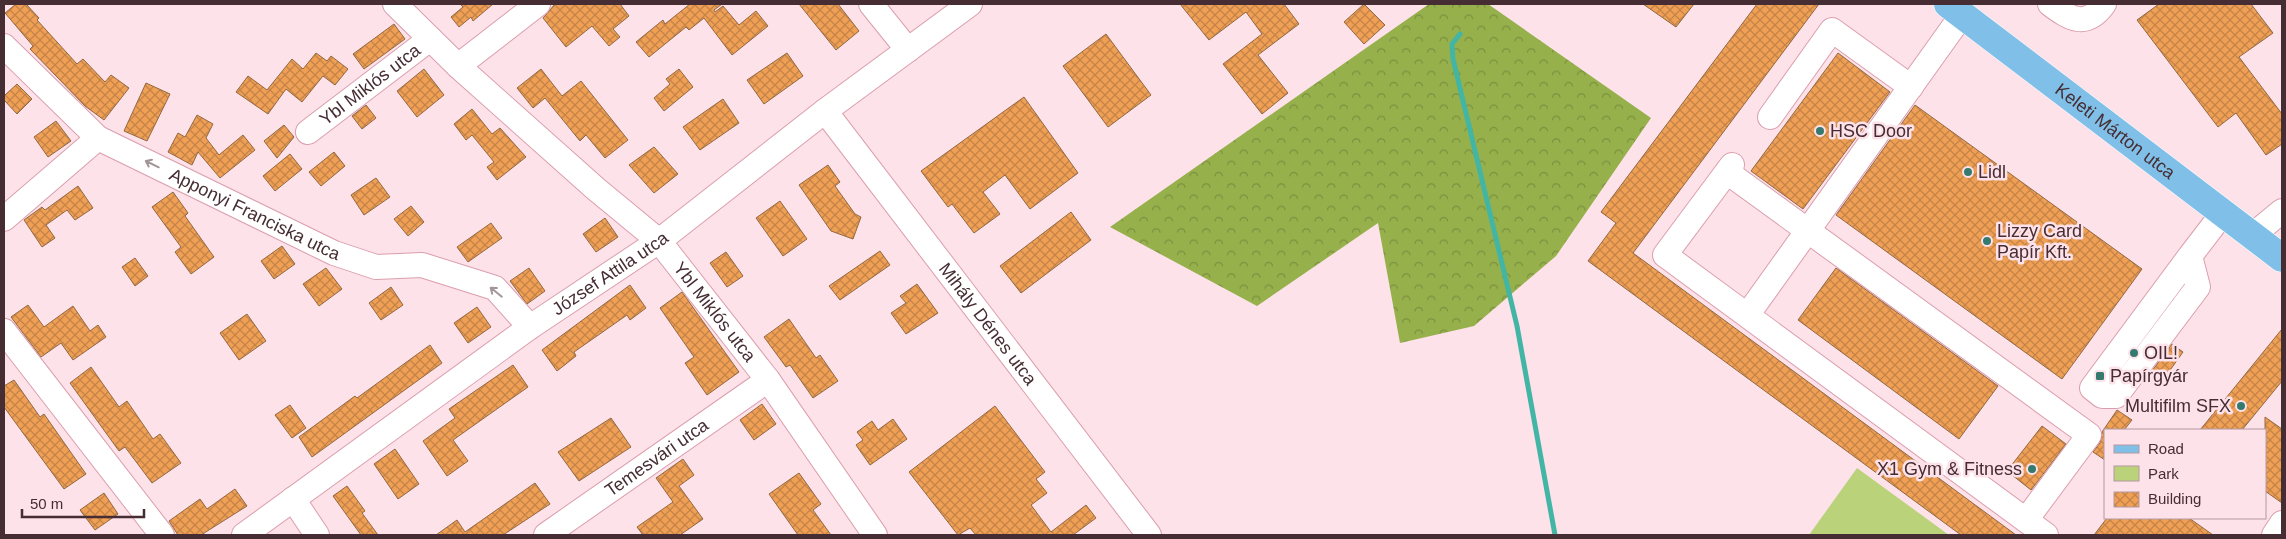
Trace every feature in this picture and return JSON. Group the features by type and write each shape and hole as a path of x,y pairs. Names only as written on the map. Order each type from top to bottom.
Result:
{"main road":[{"name":"Keleti Márton utca","path":"1955,9 2282,258"}],"street":[{"name":"Ybl Miklós utca","path":"395,4 458,66 596,189 659,242 768,380 875,535"},
{"path":"458,66 538,4"},
{"path":"871,4 908,50"},
{"name":"József Attila utca","path":"244,535 530,327 659,242 825,111 970,4"},
{"path":"2050,4 2066,16 2076,19 2088,18 2097,14 2104,4"},
{"path":"1748,314 1911,87 1955,9"},
{"path":"1770,117 1832,30 1911,87"},
{"name":"Ybl Miklós utca","path":"308,132 430,38"},
{"name":"Apponyi Franciska utca","path":"4,46 98,138 334,253 376,267 422,266 494,288 530,327"},
{"name":"Mihály Dénes utca","path":"825,111 1149,535"},
{"path":"4,219 98,138"},
{"path":"2026,520 2089,435 1808,231 1730,168 1665,255 1748,314 2046,535"},
{"path":"2252,235 2282,211"},
{"path":"2190,256 2198,287 2116,396 2102,396 2092,388 2190,256 2223,213"},
{"path":"2139,325 2158,340"},
{"path":"4,331 162,535"},
{"name":"Temesvári utca","path":"546,535 768,380"},
{"path":"293,500 317,535"},
{"path":"2274,535 2282,523"}],"green space":[{"path":"1429,4 1488,4 1651,118 1556,256 1474,326 1400,343 1378,223 1257,306 1110,227"},
{"path":"1857,468 1949,535 1809,535"}],"building":[{"path":"16,4 26,4 39,18 37,20 77,64 83,59 105,82 111,75 129,88 104,120 85,106 30,49 33,46 5,13"},
{"path":"460,4 493,4 473,21 471,17 459,27 451,17 463,7"},
{"path":"555,4 620,4 629,16 613,29 620,37 609,46 592,26 566,47 543,18"},
{"path":"690,4 722,4 714,10 715,12 723,6 739,25 756,11 768,26 732,55 704,18 689,30 686,27 649,57 636,42 663,20 665,24"},
{"path":"799,4 838,4 859,31 836,50"},
{"path":"1180,4 1284,4 1299,24 1258,55 1288,93 1262,114 1223,64 1262,34 1246,12 1209,40"},
{"path":"1364,4 1385,25 1364,44 1344,22"},
{"path":"1643,4 1694,4 1676,27"},
{"path":"1757,4 1819,4 1633,253 2016,535 1961,535 1588,261 1616,223 1601,212"},
{"path":"2159,4 2251,4 2273,33 2239,57 2282,114 2282,144 2266,155 2236,113 2218,127 2137,20"},
{"path":"394,24 405,39 364,69 353,54"},
{"path":"1106,34 1151,95 1108,127 1063,66"},
{"path":"316,53 327,61 331,56 348,69 335,85 323,76 302,102 286,89 268,114 236,92 248,76 267,90 292,59 303,69"},
{"path":"787,53 803,76 764,104 747,80"},
{"name":"HSC Door","path":"1838,53 1890,92 1803,209 1751,171"},
{"path":"424,69 444,95 417,117 397,91"},
{"path":"541,69 562,96 581,81 628,140 605,158 586,135 580,141 545,98 533,108 517,88"},
{"path":"679,69 693,87 664,111 654,98 670,84 666,79"},
{"path":"146,83 170,94 147,141 124,131"},
{"path":"17,84 32,99 17,114 4,100 4,96"},
{"path":"1024,97 1078,173 1030,209 1005,175 983,192 1000,214 974,233 952,204 948,207 921,171"},
{"path":"723,99 739,123 700,150 683,127"},
{"path":"366,105 376,118 362,129 352,116"},
{"name":"Lizzy Card Papír Kft.","path":"1915,105 2142,269 2062,379 1836,215"},
{"path":"472,109 492,134 500,128 526,157 497,180 487,167 494,162 472,135 466,140 454,124"},
{"path":"197,115 213,124 206,138 219,155 243,135 255,150 220,178 198,152 192,165 168,152 178,133 185,137"},
{"path":"56,121 71,141 48,157 34,137"},
{"path":"284,125 294,137 277,158 264,141"},
{"path":"654,147 678,174 654,193 629,165"},
{"path":"334,152 345,166 321,186 309,172"},
{"path":"290,154 302,169 275,191 263,176"},
{"path":"828,165 840,182 835,186 855,214 861,217 853,239 831,231 799,185"},
{"path":"376,178 390,197 364,215 351,195"},
{"path":"78,186 93,208 75,220 67,210 46,225 55,238 42,247 24,220 42,207 45,210"},
{"path":"173,192 188,213 185,216 214,257 191,274 175,252 181,247 152,207"},
{"path":"780,201 807,239 783,256 756,218"},
{"path":"411,206 424,222 408,236 394,219"},
{"path":"1071,212 1091,240 1021,293 1000,266"},
{"path":"605,218 618,237 596,252 583,234"},
{"path":"491,223 502,238 468,262 457,247"},
{"path":"282,246 295,264 274,279 261,261"},
{"path":"880,251 890,265 840,300 829,286"},
{"path":"726,252 743,276 727,287 710,263"},
{"path":"135,258 148,276 135,286 122,267"},
{"path":"326,268 342,289 319,306 303,284"},
{"path":"529,268 545,291 527,304 510,281"},
{"path":"1836,268 1998,386 1959,439 1798,320"},
{"path":"917,284 938,313 906,334 891,313 906,303 900,296"},
{"path":"630,285 646,308 630,320 627,315 574,352 576,356 557,371 542,350"},
{"path":"391,287 403,305 381,320 369,303"},
{"path":"682,292 739,372 707,395 685,363 694,357 660,308"},
{"path":"28,305 44,327 73,306 90,331 98,325 106,337 73,360 61,343 41,357 11,317"},
{"path":"477,307 491,327 468,343 454,323"},
{"path":"247,314 266,341 239,360 220,333"},
{"path":"789,319 816,358 820,355 838,381 813,398 790,365 786,367 764,337"},
{"name":"Multifilm SFX","path":"2282,329 2282,381 2243,429 2201,429"},
{"path":"2172,344 2183,352 2158,387 2146,379"},
{"path":"430,345 442,363 312,457 299,437"},
{"path":"513,365 528,387 453,440 468,461 447,476 423,441 455,418 449,409"},
{"path":"91,367 119,407 127,401 153,439 160,434 181,463 152,483 125,447 119,451 70,383"},
{"path":"14,380 40,417 44,414 86,474 64,489 4,407 4,386"},
{"path":"762,404 776,424 754,440 740,420"},
{"path":"290,405 306,428 292,438 275,415"},
{"path":"995,406 1045,472 1036,479 1047,493 1031,505 1051,532 1086,505 1096,518 1073,535 976,535 970,528 958,535 909,472"},
{"path":"2117,410 2132,420 2125,429 2104,429"},
{"path":"2265,417 2282,429 2282,503 2266,492"},
{"path":"611,418 631,447 579,481 558,452"},
{"path":"893,419 907,439 870,465 856,445 863,440 857,432 872,421 878,430"},
{"path":"2042,426 2066,444 2031,490 2007,471"},
{"path":"2104,429 2104,459 2093,452 2100,443"},
{"path":"395,449 419,484 398,499 374,464"},
{"path":"683,459 694,475 679,486 703,519 680,535 643,535 637,527 673,502 656,478"},
{"path":"799,473 821,504 813,510 831,535 798,535 769,494"},
{"path":"535,483 550,504 503,535 436,535 457,520 465,532"},
{"path":"347,486 365,511 362,513 378,535 361,535 333,496"},
{"path":"235,489 247,506 201,535 178,535 169,521 200,499 207,509"},
{"path":"104,493 118,514 95,530 80,510"},
{"path":"2106,519 2190,519 2213,535 2094,535"}],"waterway":[{"path":"1460,34 1452,44 1453,59 1517,326 1555,535"}],"place":[{"name":"HSC Door","path":"1820,131"},
{"name":"Lidl","path":"1968,172"},
{"name":"Lizzy Card Papír Kft.","path":"1987,241"},
{"name":"OIL!","path":"2134,353"},
{"name":"Papírgyár","path":"2100,376"},
{"name":"Multifilm SFX","path":"2241,406"},
{"name":"X1 Gym & Fitness","path":"2032,469"}]}
